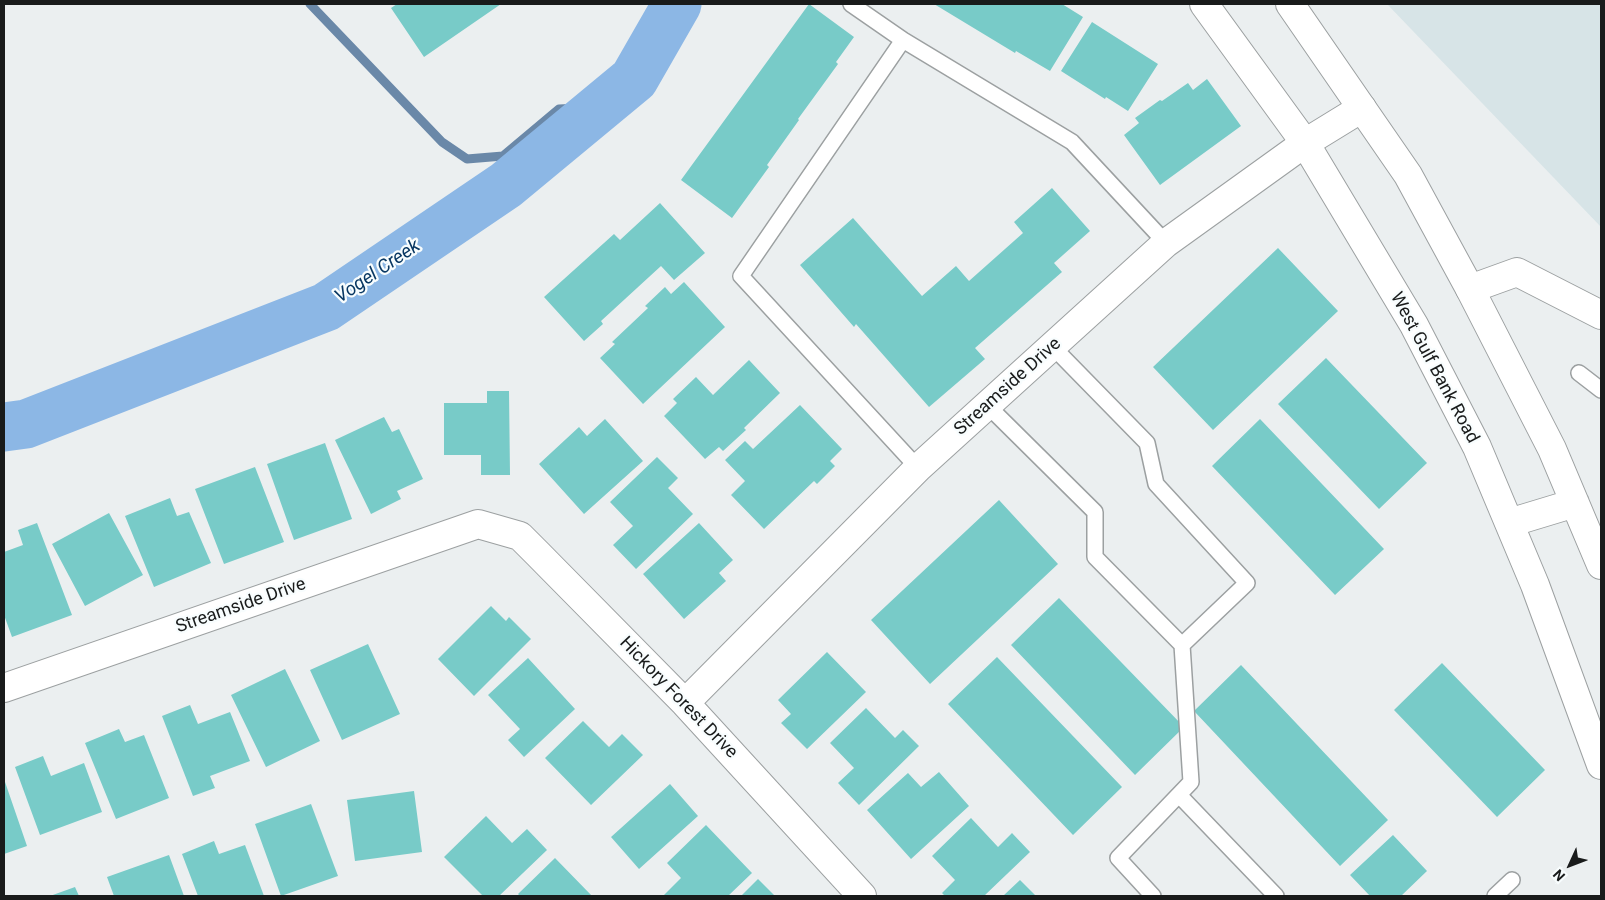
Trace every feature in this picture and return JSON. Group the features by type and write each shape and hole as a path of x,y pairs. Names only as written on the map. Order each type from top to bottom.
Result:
{"street":[{"name":"West Gulf Bank Road","path":"1204,4 1305,143 1414,325 1477,447 1535,585 1601,766"},
{"path":"1290,4 1408,175 1470,289 1552,449 1601,565"},
{"name":"Streamside Drive","path":"685,703 918,468 1166,243 1305,143 1362,108"},
{"path":"1470,289 1517,272 1601,315"},
{"path":"1509,523 1575,502"},
{"name":"Streamside Drive","path":"4,688 478,524"},
{"name":"Hickory Forest Drive","path":"478,524 520,536 685,703 862,896"}],"lane":[{"path":"851,4 903,40 1072,142 1166,243"},
{"path":"903,40 741,276 918,468"},
{"path":"1052,346 1147,443 1156,484 1247,583 1182,645"},
{"path":"1579,374 1601,390"},
{"path":"987,405 1095,512 1095,557 1182,645 1192,782 1118,858 1153,896"},
{"path":"1179,795 1276,896"},
{"path":"1495,896 1512,880"}],"shaded area":[{"path":"1387,4 1601,4 1601,227"}],"building":[{"path":"397,4 501,4 424,57 391,8"},
{"path":"809,4 854,37 836,62 838,64 767,165 769,167 732,218 681,180"},
{"path":"934,4 1062,4 1083,17 1050,71 1016,51 1015,53"},
{"path":"1092,22 1158,64 1128,111 1061,71"},
{"path":"1207,79 1241,126 1160,185 1124,135 1139,123 1135,118 1160,100 1162,101 1188,83 1193,90"},
{"path":"1052,188 1090,231 1054,263 1062,272 975,348 985,359 929,407 856,324 854,327 800,265 853,218 922,296 956,266 969,281 1023,233 1014,222"},
{"path":"660,203 705,253 674,280 661,266 601,321 603,324 584,341 544,297 614,234 620,240"},
{"path":"1278,248 1338,311 1213,430 1153,367"},
{"path":"684,282 725,327 643,404 600,358 615,344 612,342 648,308 645,306 665,287 671,294"},
{"path":"1326,358 1427,463 1379,509 1278,404"},
{"path":"749,360 780,393 744,428 746,430 723,451 719,447 705,459 664,416 677,403 673,399 696,377 713,395"},
{"path":"487,391 509,391 510,475 481,475 481,455 444,455 444,403 487,403"},
{"path":"800,405 842,449 830,461 835,466 817,484 814,481 764,529 731,495 745,481 725,460 745,441 753,449"},
{"path":"384,417 392,432 399,429 423,479 397,491 401,499 371,514 335,440"},
{"path":"605,419 643,461 584,514 539,464 579,427 587,436"},
{"path":"1260,419 1384,549 1335,595 1212,466"},
{"path":"325,443 352,519 294,540 267,464"},
{"path":"657,457 678,478 668,488 693,514 636,569 613,545 633,526 610,502"},
{"path":"255,467 284,542 224,564 195,489"},
{"path":"170,498 177,516 189,512 211,563 154,587 125,516"},
{"path":"999,500 1058,564 930,684 871,620"},
{"path":"109,513 143,575 85,606 52,544"},
{"path":"37,523 72,615 12,637 4,615 4,552 23,545 18,530"},
{"path":"699,523 733,560 719,573 726,581 684,619 643,574"},
{"path":"1059,598 1184,727 1135,775 1011,645"},
{"path":"491,606 506,621 509,617 531,639 474,696 438,659"},
{"path":"368,644 400,714 342,740 310,670"},
{"path":"827,652 866,692 807,749 781,723 791,714 778,700"},
{"path":"997,657 1122,787 1073,835 948,704"},
{"path":"528,658 575,709 524,757 508,740 520,729 488,695"},
{"path":"1442,663 1545,770 1497,817 1394,710"},
{"path":"1241,665 1388,820 1340,866 1194,711"},
{"path":"285,669 320,741 266,767 231,695"},
{"path":"190,705 198,724 230,712 250,761 210,776 215,788 193,796 162,716"},
{"path":"866,708 895,738 903,730 919,746 859,805 838,783 854,768 830,743"},
{"path":"583,721 609,747 622,734 643,755 591,805 545,758"},
{"path":"119,729 125,742 144,735 169,798 116,819 85,743"},
{"path":"43,756 51,776 84,763 102,812 40,835 15,767"},
{"path":"939,772 969,806 911,859 867,810 908,773 921,787"},
{"path":"4,779 27,846 4,854"},
{"path":"670,784 698,816 639,869 611,837"},
{"path":"414,791 422,852 355,861 347,800"},
{"path":"311,804 338,876 281,896 255,824"},
{"path":"486,816 512,843 527,829 547,850 499,896 483,896 444,857"},
{"path":"971,818 998,847 1012,833 1030,852 984,896 945,896 942,893 955,880 932,856"},
{"path":"706,825 752,873 728,896 664,895 681,878 667,863"},
{"path":"1393,835 1427,871 1401,896 1370,896 1350,875"},
{"path":"214,841 219,854 245,845 264,896 198,896 182,854"},
{"path":"169,855 184,896 114,896 107,877"},
{"path":"555,858 592,896 520,896 518,894"},
{"path":"758,879 775,896 741,896"},
{"path":"1020,880 1036,896 1003,896"},
{"path":"75,887 79,896 50,896"}],"waterway":[{"path":"310,4 442,142 467,159 503,156 559,109 600,107"},
{"name":"Vogel Creek","path":"4,427 26,424 326,307 506,185 634,79 677,4"}]}
